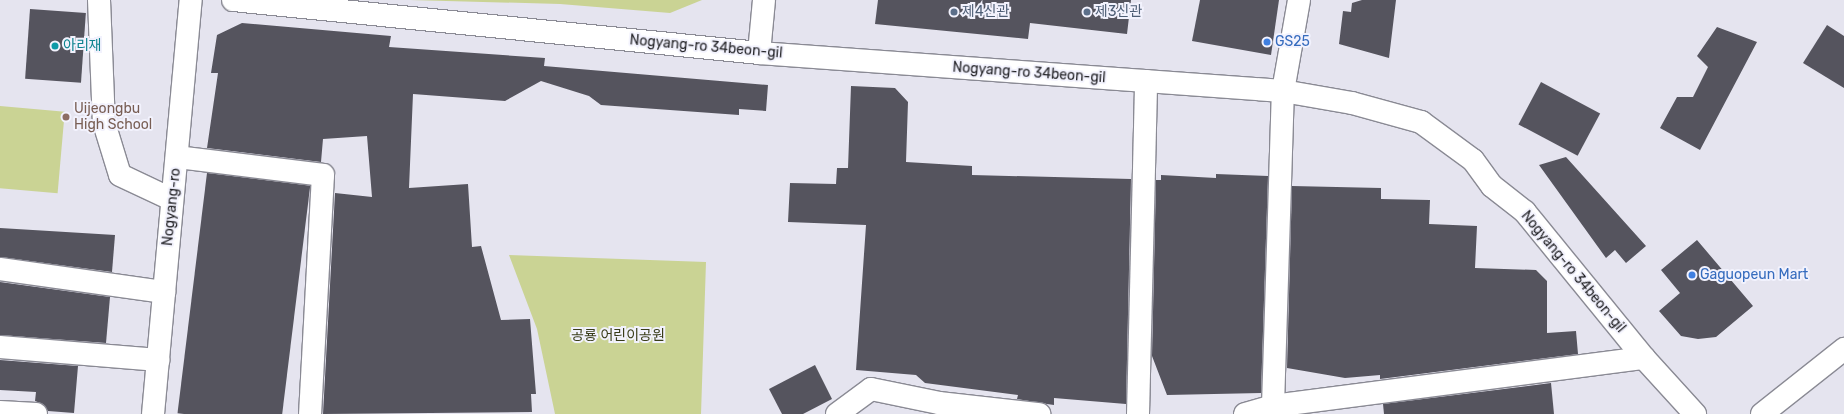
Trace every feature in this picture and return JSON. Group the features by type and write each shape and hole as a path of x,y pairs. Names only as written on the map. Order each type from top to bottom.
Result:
{"street":[{"path":"99,0 104,123 120,175 171,199"},
{"name":"Nogyang-ro","path":"154,414 171,199 177,157 191,0"},
{"name":"Nogyang-ro 34beon-gil","path":"233,0 759,53 1283,91 1352,102 1421,122 1466,156 1492,186 1525,212 1644,358 1695,414"},
{"path":"759,53 764,0"},
{"path":"1273,406 1283,91 1299,0"},
{"path":"1138,414 1146,81"},
{"path":"177,157 324,175 310,414"},
{"path":"0,269 164,292"},
{"path":"0,347 158,360"},
{"path":"1762,414 1844,349"},
{"path":"1245,414 1273,406 1644,358"},
{"path":"837,414 871,389 939,404 1038,414"},
{"path":"0,412 36,414"}],"green space":[{"path":"410,0 702,0 670,13 560,4"},
{"path":"0,106 65,112 58,193 0,188"},
{"name":"공룡 어린이공원","path":"509,255 706,262 701,414 555,414 537,329"}],"building":[{"name":"제4신관","path":"878,0 1131,0 1127,34 1030,23 1028,39 875,24"},
{"path":"1200,0 1279,0 1271,55 1192,41"},
{"path":"1362,0 1396,0 1389,58 1339,44 1343,11 1351,12 1352,3"},
{"name":"아리재","path":"30,9 86,13 81,83 25,79"},
{"path":"242,23 391,36 389,47 545,58 544,66 768,85 766,111 739,109 739,115 601,105 589,96 541,81 505,101 413,94 409,188 468,184 472,247 481,246 501,320 530,319 536,394 531,394 532,412 323,414 335,193 372,197 367,136 323,139 321,162 207,148 218,73 211,73 217,35"},
{"path":"1827,25 1844,36 1844,88 1803,63"},
{"path":"1717,27 1757,42 1700,150 1660,128 1677,97 1693,97 1708,67 1697,56"},
{"path":"1541,82 1600,113 1578,156 1518,124"},
{"path":"851,86 895,88 908,102 906,162 972,166 972,175 1131,179 1126,404 1054,398 1054,405 1017,399 1018,395 925,383 916,375 856,370 866,225 788,222 790,183 836,184 837,168 848,168"},
{"path":"1566,157 1646,246 1626,263 1615,250 1606,258 1539,165"},
{"path":"207,173 310,186 282,414 178,413"},
{"path":"1216,174 1268,176 1261,393 1167,395 1152,356 1156,180 1161,180 1161,175 1216,178"},
{"path":"1292,186 1381,188 1381,199 1430,200 1429,224 1477,226 1475,268 1536,270 1547,281 1547,333 1576,331 1578,354 1380,379 1380,375 1345,378 1287,368"},
{"path":"0,228 115,235 112,272 0,257"},
{"path":"1697,240 1753,306 1716,337 1698,339 1681,336 1659,311 1680,293 1661,270"},
{"path":"0,282 110,297 106,343 0,335"},
{"path":"0,360 78,366 74,413 48,411 43,404 35,401 36,392 0,390"},
{"path":"815,365 832,399 803,414 782,414 769,389"},
{"path":"1551,383 1554,414 1384,414 1383,404"}],"place":[{"name":"제4신관","path":"954,12"},
{"name":"제3신관","path":"1087,12"},
{"name":"GS25","path":"1267,42"},
{"name":"아리재","path":"55,46"},
{"name":"Uijeongbu High School","path":"66,117"},
{"name":"Gaguopeun Mart","path":"1692,275"}]}
